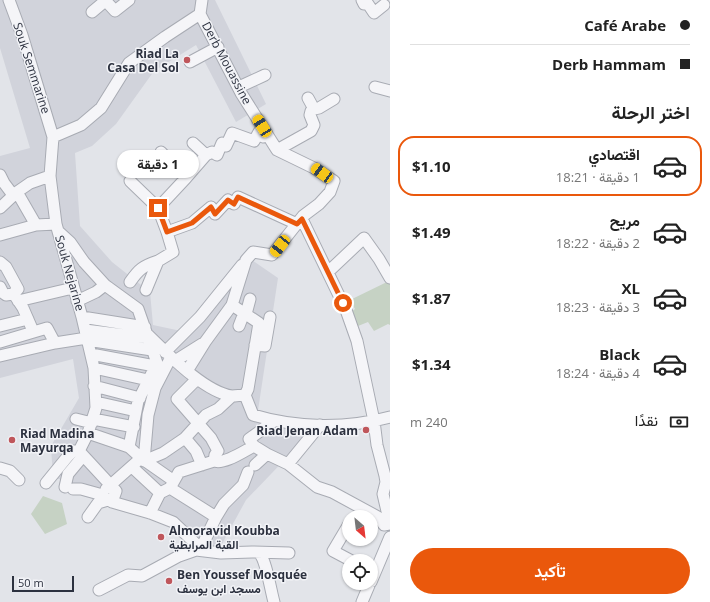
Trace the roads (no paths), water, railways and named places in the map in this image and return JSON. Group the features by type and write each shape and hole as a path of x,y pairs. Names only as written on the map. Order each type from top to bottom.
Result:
{"street":[{"name":"Souk Semmarine","path":"9,0 22,35 53,137"},
{"path":"92,12 105,0 114,11 129,0"},
{"path":"53,137 81,125 100,108 129,62 165,36 200,14 204,0"},
{"path":"362,0 364,4 368,4 374,13 384,5"},
{"name":"Derb Mouassine","path":"200,14 228,68 277,150"},
{"path":"190,62 218,47"},
{"path":"239,87 265,75"},
{"path":"375,87 390,91"},
{"path":"308,98 314,109"},
{"path":"277,150 313,129 314,125 310,112 314,109 320,108 334,99"},
{"path":"158,208 206,155 212,152 216,155 222,143 226,146 232,133 254,141 259,132 263,137 267,134"},
{"name":"Souk Nejarine","path":"53,137 50,176 57,228 82,317 94,368 93,417"},
{"path":"193,143 206,155"},
{"path":"142,460 148,415 155,388 170,356 253,252 272,255 299,221 330,192 334,181 314,168 277,150"},
{"path":"161,152 186,178"},
{"path":"0,175 4,183 15,194 36,225"},
{"path":"0,208 30,183 50,176"},
{"path":"130,181 158,208 173,252 158,261 144,266 138,271 130,282"},
{"path":"167,232 192,223 211,207 215,214 228,200 234,204 238,197 299,221 328,272 346,310 357,341 374,421 377,445 386,476 383,494 390,524 384,526 378,517 332,492 317,487 288,464 266,454 254,446 249,439 274,421"},
{"path":"0,235 36,225 57,228 70,242 84,262 105,285 138,309 156,364 140,398 129,446"},
{"path":"328,272 364,238 379,258 390,278"},
{"path":"187,371 205,342 232,305 246,260"},
{"path":"146,290 158,261"},
{"path":"0,262 6,267 17,285 18,289 16,297 33,331"},
{"path":"69,271 84,262"},
{"path":"77,301 96,292 105,285"},
{"path":"0,289 6,295 36,298 74,288"},
{"path":"239,326 250,299"},
{"path":"232,305 259,323 248,389 245,395 253,415 274,421 320,425 374,421 390,417"},
{"path":"255,345 265,346 270,316"},
{"path":"82,317 152,350"},
{"path":"0,326 28,319"},
{"path":"0,342 47,328 55,343"},
{"path":"0,356 87,336 147,333 170,356 197,379 214,389 232,396 245,395"},
{"path":"116,359 120,334"},
{"path":"170,356 205,342"},
{"path":"91,354 156,364"},
{"path":"94,368 148,380"},
{"path":"197,379 178,399 212,438 218,451 215,455 214,461"},
{"path":"94,386 140,398"},
{"path":"111,485 142,460 163,454 185,438 206,415 218,409 232,396"},
{"path":"76,419 136,411"},
{"path":"93,417 146,434"},
{"path":"93,417 129,446 168,487"},
{"path":"93,417 81,453 68,474 69,488 81,489 174,522 196,544 196,550"},
{"path":"288,464 320,425"},
{"path":"185,438 196,451 202,465"},
{"path":"150,513 179,472 214,461 219,463 254,446"},
{"path":"46,483 73,451 81,453 116,491 98,503 88,517"},
{"path":"99,590 128,575 142,576 179,556 196,550 204,542 224,504 243,485 252,468 266,454"},
{"path":"132,467 168,487 216,517"},
{"path":"0,468 10,471 19,480"},
{"path":"342,536 333,551 342,556"},
{"path":"378,566 390,538"},
{"path":"196,550 221,553 289,553"},
{"path":"259,553 262,557 274,602"},
{"path":"362,602 367,590"}],"place":[{"name":"Riad La Casa Del Sol","path":"187,60"},
{"name":"Riad Jenan Adam","path":"366,430"},
{"name":"Riad Madina Mayurqa","path":"12,440"},
{"name":"Almoravid Koubba القبة المرابطية","path":"161,537"},
{"name":"Ben Youssef Mosquée مسجد ابن يوسف","path":"169,581"}]}
